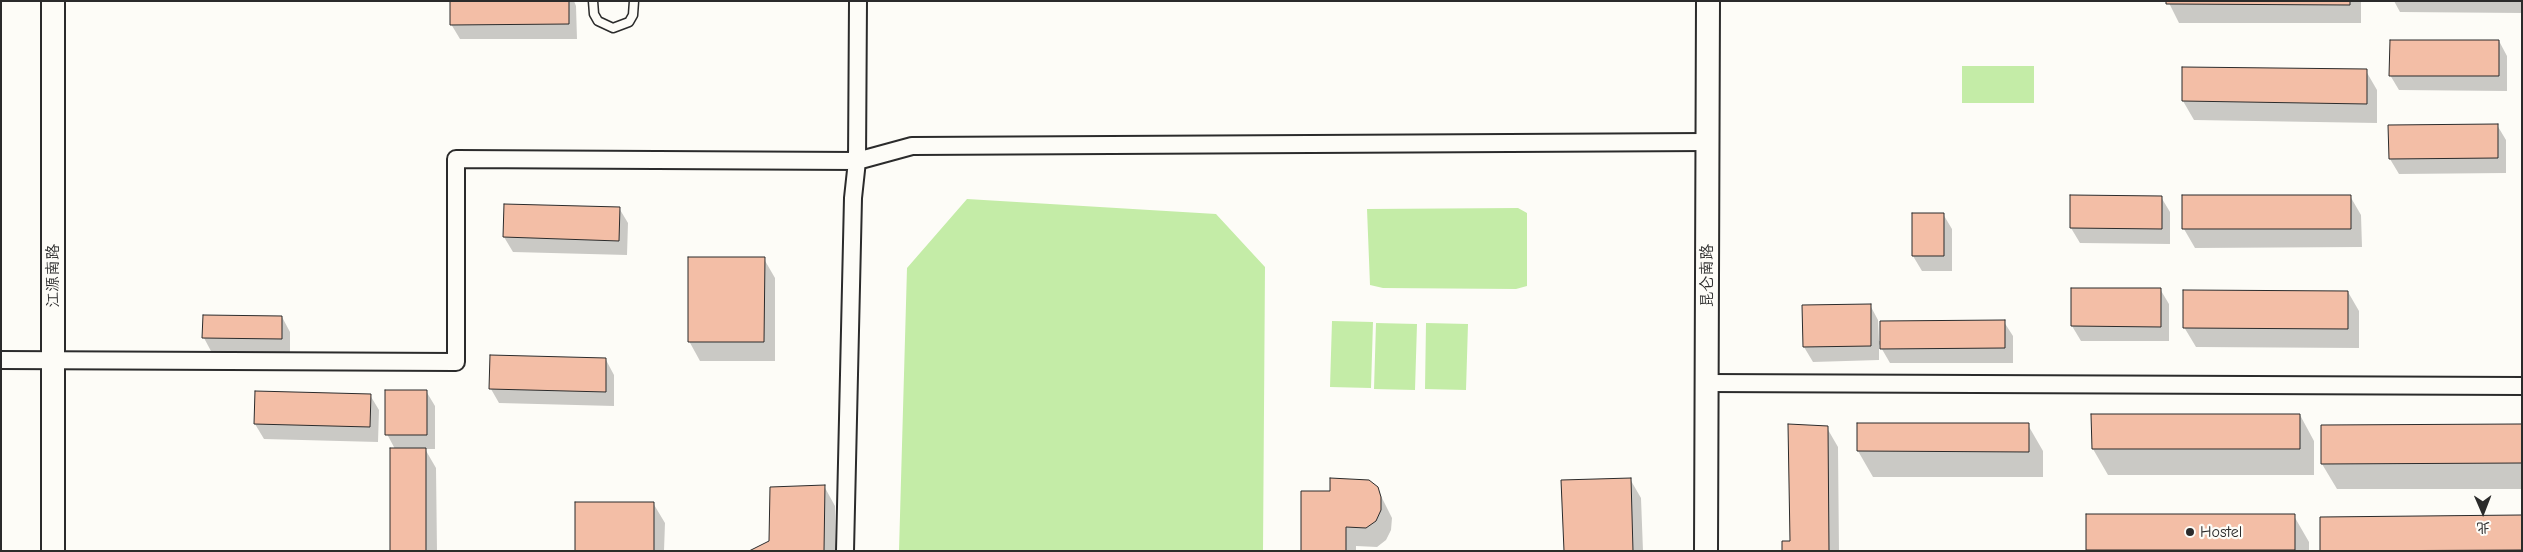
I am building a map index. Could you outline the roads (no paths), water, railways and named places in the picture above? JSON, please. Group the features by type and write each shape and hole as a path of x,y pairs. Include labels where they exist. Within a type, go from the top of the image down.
{"main road":[{"name":"江源南路","path":"53,1 53,551"},
{"name":"昆仑南路","path":"1706,551 1708,1"}],"street":[{"path":"845,551 853,198 857,161 858,1"},
{"path":"1,360 456,362 456,159 857,161 912,146 1708,142"},
{"path":"1706,383 2522,386"}],"lane":[{"path":"593,1 594,14 598,21 613,28 628,22 633,15 634,1"}],"place":[{"name":"Hostel","path":"2190,532"}]}
